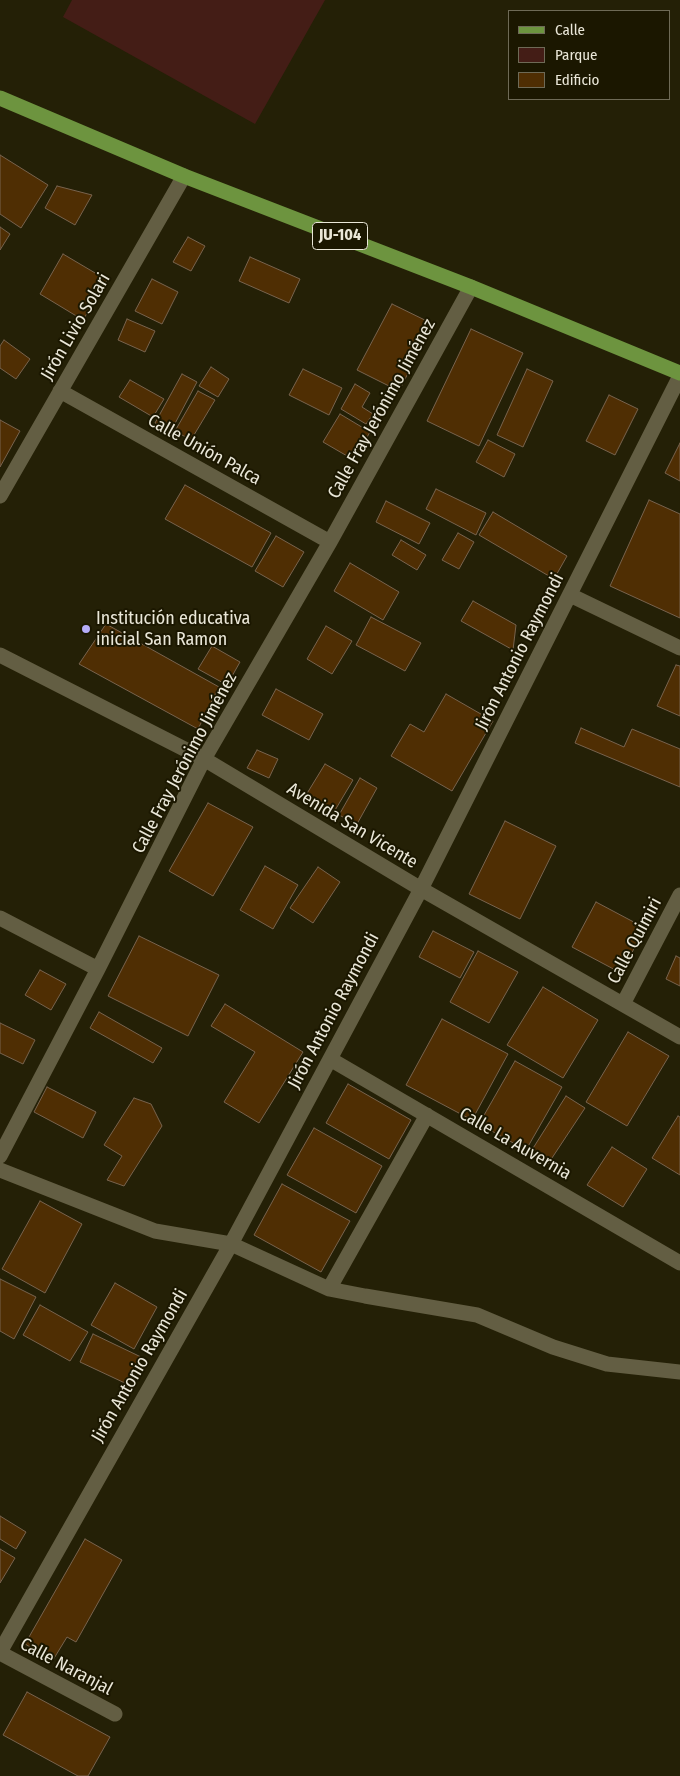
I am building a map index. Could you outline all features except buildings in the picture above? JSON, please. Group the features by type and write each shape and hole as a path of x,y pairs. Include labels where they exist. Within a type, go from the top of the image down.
{"main road":[{"name":"JU-104","path":"0,98 184,176 471,287 680,374"}],"street":[{"name":"Jirón Livio Solari","path":"0,496 184,176"},
{"name":"Calle Fray Jerónimo Jiménez","path":"0,1156 98,969 204,759 330,542 471,287"},
{"name":"Jirón Antonio Raymondi","path":"0,1653 231,1244 421,889 680,374"},
{"name":"Calle Unión Palca","path":"60,391 330,542"},
{"path":"570,595 680,648"},
{"name":"Avenida San Vicente","path":"0,655 204,759 421,889 680,1037"},
{"name":"Calle Quimiri","path":"623,1004 680,895"},
{"path":"0,918 98,969"},
{"name":"Calle La Auvernia","path":"330,1059 679,1261"},
{"path":"329,1288 427,1115"},
{"path":"0,1170 155,1231 231,1244 329,1288 364,1296 477,1315 553,1347 607,1364 680,1372"},
{"name":"Calle Naranjal","path":"0,1653 115,1714"}],"green space":[{"path":"72,0 325,0 255,124 63,17"}],"place":[{"name":"Institución educativa inicial San Ramon","path":"86,629"}]}
